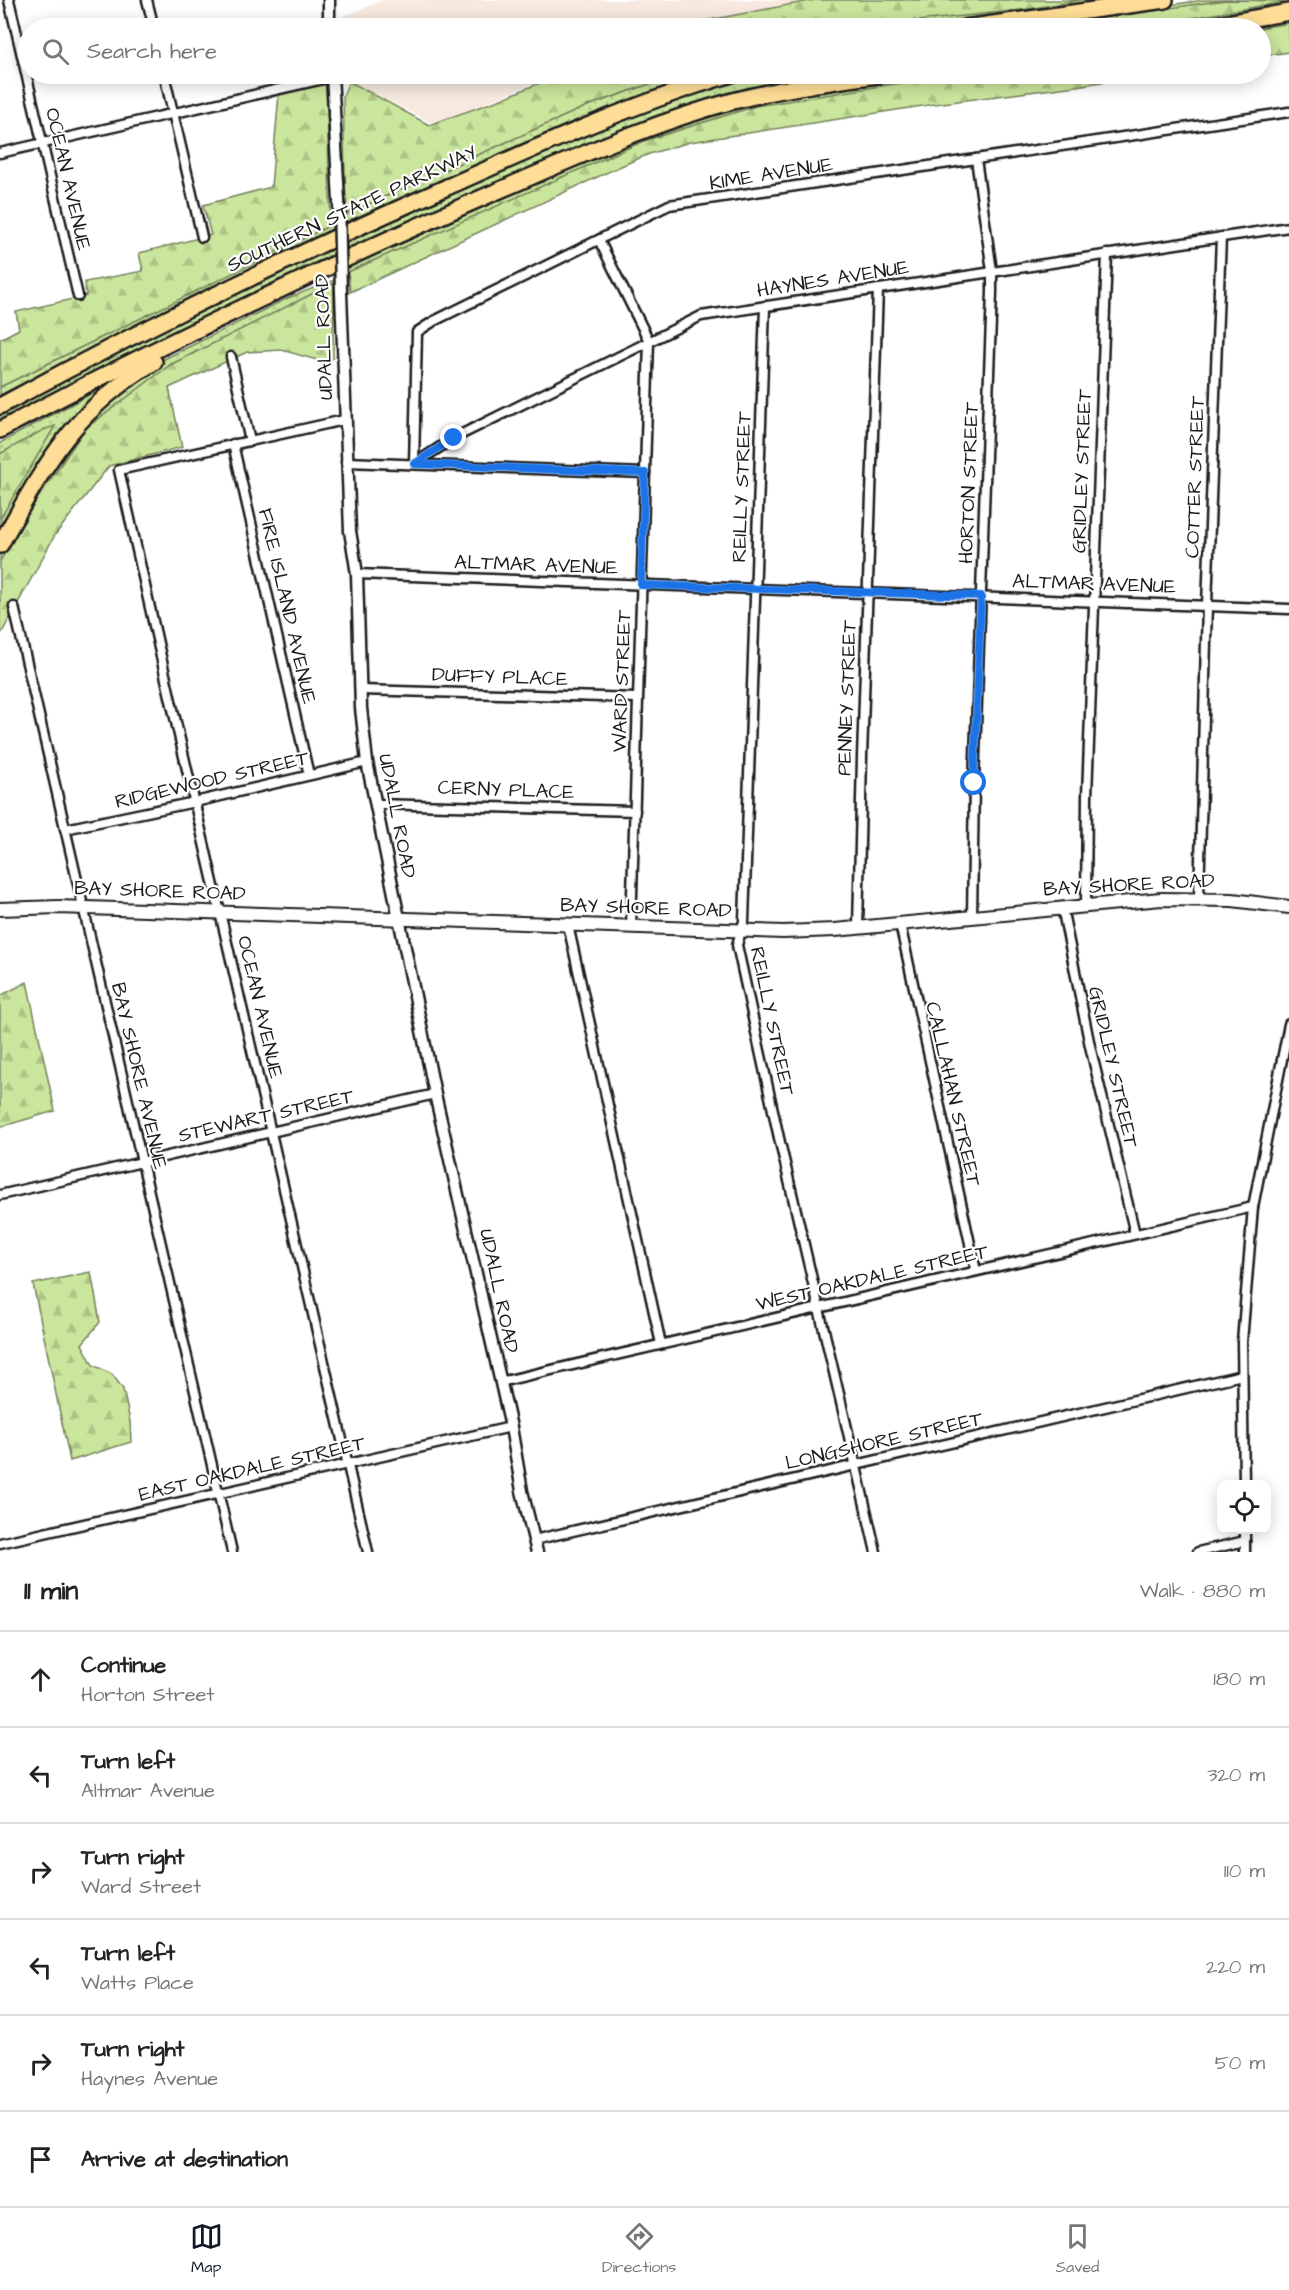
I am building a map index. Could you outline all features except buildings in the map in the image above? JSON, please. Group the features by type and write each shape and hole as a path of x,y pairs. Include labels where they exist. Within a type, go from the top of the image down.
{"highway":[{"path":"1036,18 1165,0"},
{"path":"1255,18 1289,12"},
{"name":"SOUTHERN STATE PARKWAY","path":"0,406 168,317 421,199 639,106 703,84"},
{"path":"0,430 94,380 209,324 400,234 552,167 651,127 715,106 771,92 822,84"},
{"path":"0,545 46,464 75,425 123,382 209,324"},
{"path":"0,439 97,386 140,359"}],"main road":[{"name":"BAY SHORE ROAD","path":"0,909 83,908 802,932 1148,899 1199,898 1289,907"}],"street":[{"name":"OCEAN AVENUE","path":"9,0 18,39"},
{"path":"147,0 152,18"},
{"path":"328,0 329,18"},
{"name":"OCEAN AVENUE","path":"28,84 78,296"},
{"path":"167,84 202,237"},
{"path":"0,153 295,84"},
{"name":"UDALL ROAD","path":"332,84 339,201 346,462 350,531 357,574 361,690 367,762 435,1094 464,1214 537,1552"},
{"name":"KIME AVENUE","path":"414,464 417,332 434,321 669,205 1289,112"},
{"name":"HORTON STREET","path":"972,917 974,783 992,271 976,159"},
{"name":"HAYNES AVENUE","path":"414,464 454,438 701,316 1289,227"},
{"name":"COTTER STREET","path":"1199,898 1221,237"},
{"name":"WARD STREET","path":"599,240 649,341 631,927"},
{"name":"GRIDLEY STREET","path":"1086,905 1087,796 1107,254"},
{"name":"PENNEY STREET","path":"858,928 878,289"},
{"name":"REILLY STREET","path":"765,306 744,915 738,947 876,1552"},
{"path":"231,357 250,441"},
{"path":"234,444 344,420"},
{"name":"OCEAN AVENUE","path":"234,444 120,470 368,1552"},
{"name":"FIRE ISLAND AVENUE","path":"234,444 309,775"},
{"path":"346,462 645,473"},
{"name":"ALTMAR AVENUE","path":"357,574 1289,609"},
{"name":"BAY SHORE AVENUE","path":"14,607 232,1552"},
{"name":"DUFFY PLACE","path":"361,690 637,698"},
{"name":"RIDGEWOOD STREET","path":"65,829 367,762"},
{"name":"CERNY PLACE","path":"376,804 635,811"},
{"name":"GRIDLEY STREET","path":"1062,908 1090,1046 1135,1234"},
{"name":"CALLAHAN STREET","path":"900,924 976,1271"},
{"path":"568,925 661,1344"},
{"path":"1244,1480 1242,1342 1253,1207 1289,1024"},
{"name":"STEWART STREET","path":"0,1195 435,1094"},
{"name":"WEST OAKDALE STREET","path":"500,1382 1253,1207"},
{"name":"LONGSHORE STREET","path":"534,1540 1242,1375"},
{"name":"EAST OAKDALE STREET","path":"0,1543 511,1427"},
{"path":"1245,1534 1245,1552"},
{"path":"1198,1552 1245,1541"}],"shaded area":[{"path":"384,0 819,0 721,18 341,17"},
{"path":"355,84 532,84 434,124"}],"green space":[{"path":"815,0 1080,0 1029,9 945,18 720,18"},
{"path":"1080,0 1106,0 977,18 937,18"},
{"path":"1204,0 1289,0 1289,5 1213,18 1077,18"},
{"path":"1226,0 1289,1 1191,18 1100,18"},
{"path":"1289,19 1289,23 1271,26 1271,22"},
{"path":"1289,23 1289,52 1271,55 1271,26"},
{"path":"326,84 331,225 0,387 0,339 19,329 16,312 86,296 85,282 143,271 139,253 211,235 203,205 271,187 279,93"},
{"path":"348,84 354,84 429,125 537,84 650,84 587,106 346,214 343,96"},
{"path":"650,84 673,84 610,107 346,222 346,214 587,106"},
{"path":"721,84 776,84 656,117 472,193 347,251 347,238 547,149"},
{"path":"851,84 920,84 756,106 644,141 348,272 347,268 650,133 702,115 812,89"},
{"path":"894,84 1089,84 935,104 690,142 649,154 621,166 350,292 348,272 644,141 756,106"},
{"path":"331,225 332,231 0,395 0,387"},
{"path":"332,244 333,255 297,270 296,274 0,424 0,412 67,376"},
{"path":"334,280 334,283 170,365 0,561 0,549 67,436 158,362 288,298"},
{"path":"334,283 333,358 327,363 282,350 247,352 169,388 182,447 109,466 55,535 0,636 0,561 38,498 85,429 170,365"},
{"path":"109,384 56,438 0,535 0,443"},
{"path":"55,426 0,519 0,454 43,430"},
{"path":"27,982 55,1111 0,1127 0,996"},
{"path":"91,1272 100,1322 82,1344 93,1365 112,1374 123,1389 130,1421 131,1442 70,1461 33,1284"}],"route":[{"path":"454,438 414,464 645,473 641,585 981,596 974,783"}]}
